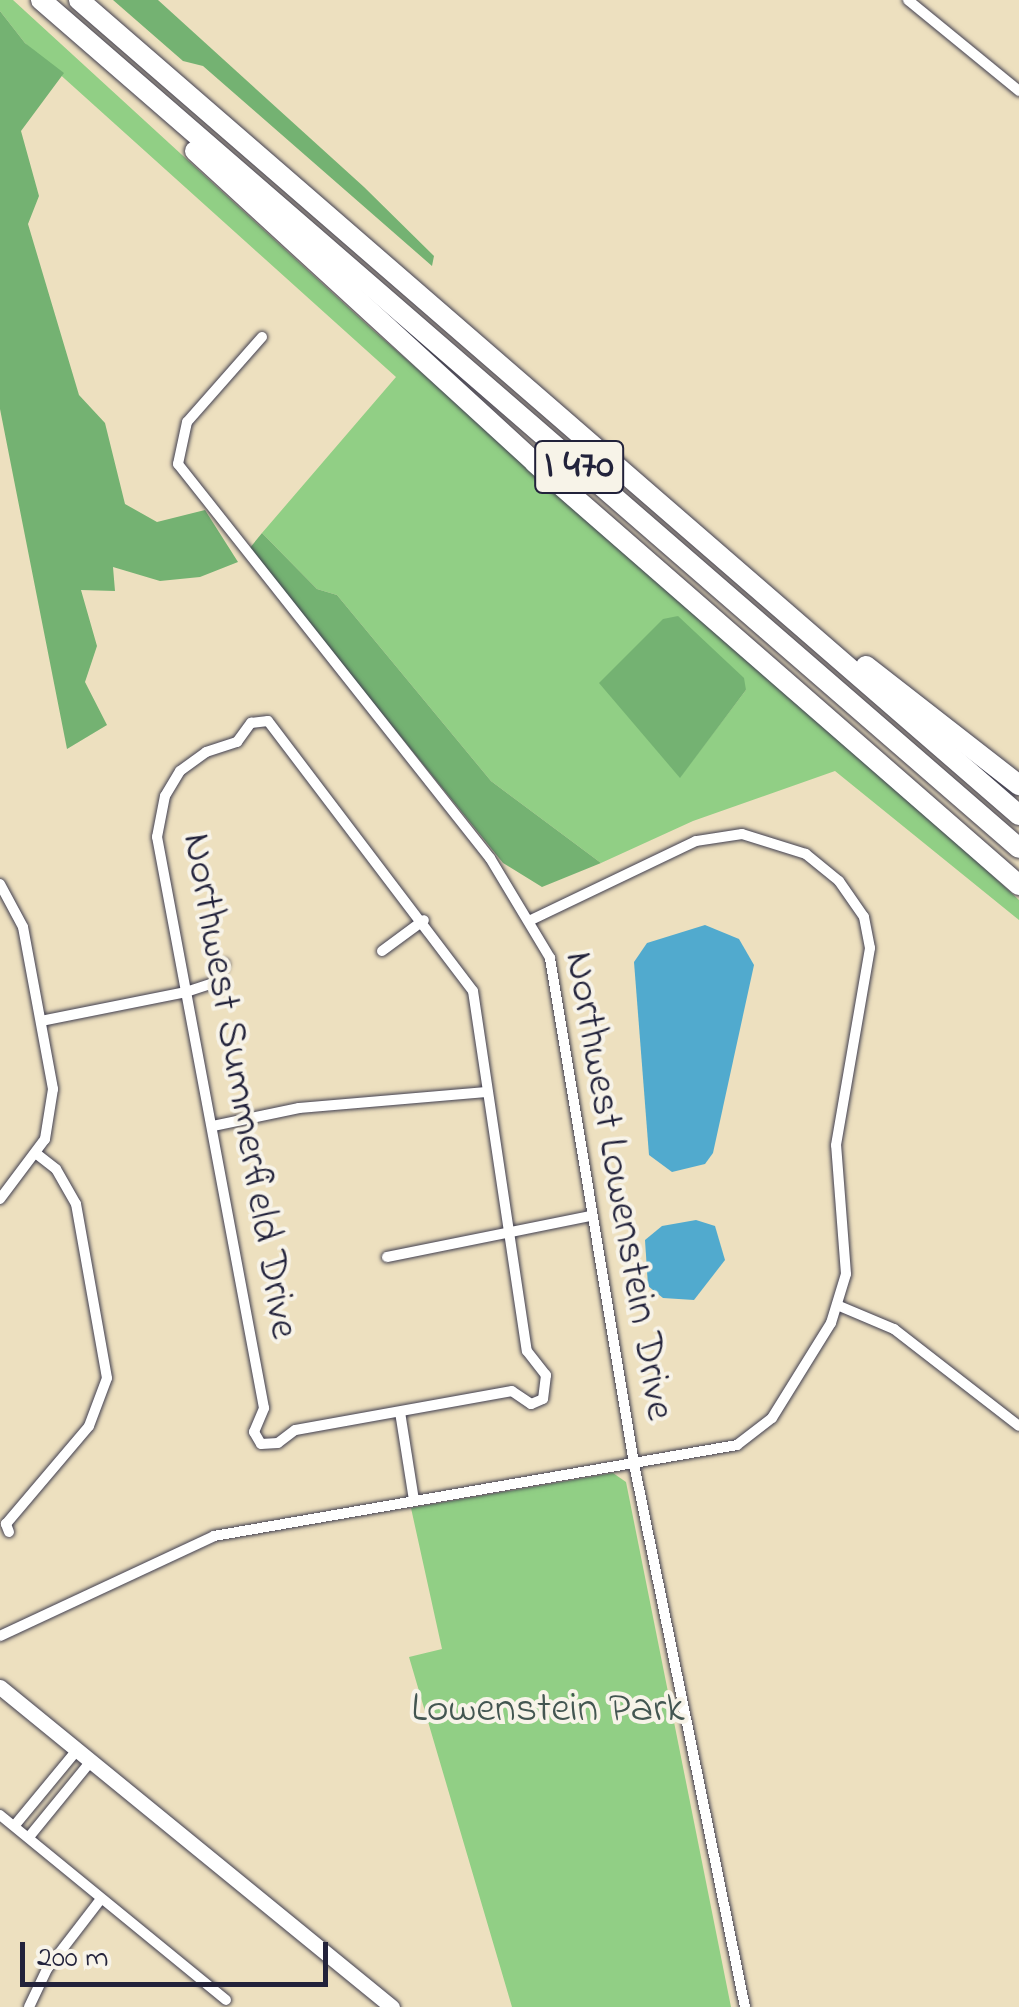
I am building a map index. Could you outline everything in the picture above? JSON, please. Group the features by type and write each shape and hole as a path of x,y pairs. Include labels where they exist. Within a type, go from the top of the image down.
{"highway":[{"name":"I 470","path":"41,0 1019,848"},
{"name":"I 470","path":"79,0 1019,815"},
{"path":"139,85 174,131 535,464 1019,884"},
{"path":"721,557 1019,784"}],"main road":[{"path":"0,1688 392,2007"}],"street":[{"path":"908,0 1019,91"},
{"name":"Northwest Lowenstein Drive","path":"262,338 188,422 178,464 490,858 531,920 557,981 591,1216 634,1464 744,2007"},
{"name":"Northwest Summerfield Drive","path":"268,722 277,731 280,745 424,920 473,991 527,1351 548,1387 543,1400 530,1404 512,1391 295,1430 278,1443 261,1444 254,1432 264,1408 157,837 159,817 180,771 206,752 237,742 251,723 268,722"},
{"path":"0,1636 214,1536 737,1445 772,1418 837,1305 846,1274 847,1222 836,1145 870,948 864,917 839,880 806,854 742,834 696,841 531,920"},
{"path":"0,884 18,912 41,1021 52,1109 37,1154 0,1199"},
{"path":"382,951 424,920"},
{"path":"41,1021 186,992 216,982 224,964"},
{"path":"212,1126 299,1108 486,1092"},
{"path":"5,1526 89,1426 106,1378 76,1204 56,1169 37,1154"},
{"path":"387,1257 591,1216"},
{"path":"837,1305 894,1329 1019,1426"},
{"path":"400,1412 414,1500"},
{"path":"15,1826 78,1750"},
{"path":"29,1838 91,1761"},
{"path":"0,1815 226,2000"},
{"path":"29,2007 47,1969 101,1899"}],"green space":[{"path":"0,0 13,0 374,331 910,800 1019,900 1019,920 835,771 693,821 601,863 491,781 337,595 317,589 262,533 396,377 25,43 0,11","holes":["677,616 746,690 680,777"]},
{"path":"113,0 158,0 364,187 434,256 432,266 203,66 183,61"},
{"path":"0,11 25,43 64,73 21,131 39,196 28,224 79,395 105,423 125,504 157,522 205,510 238,562 200,577 160,581 113,567 115,591 81,590 97,646 85,682 107,725 67,749 0,409"},
{"path":"262,533 317,589 337,595 491,781 601,863 542,887 503,863 249,549"},
{"path":"678,616 744,678 746,690 680,778 599,683 663,619"},
{"name":"Lowenstein Park","path":"613,1473 626,1482 731,2007 512,2007 409,1657 442,1649 411,1508"}],"water":[{"path":"705,925 739,939 754,965 713,1153 705,1164 672,1172 649,1155 634,962 647,943"},
{"path":"696,1220 715,1226 725,1260 694,1300 663,1298 648,1286 645,1240 662,1226"}]}
